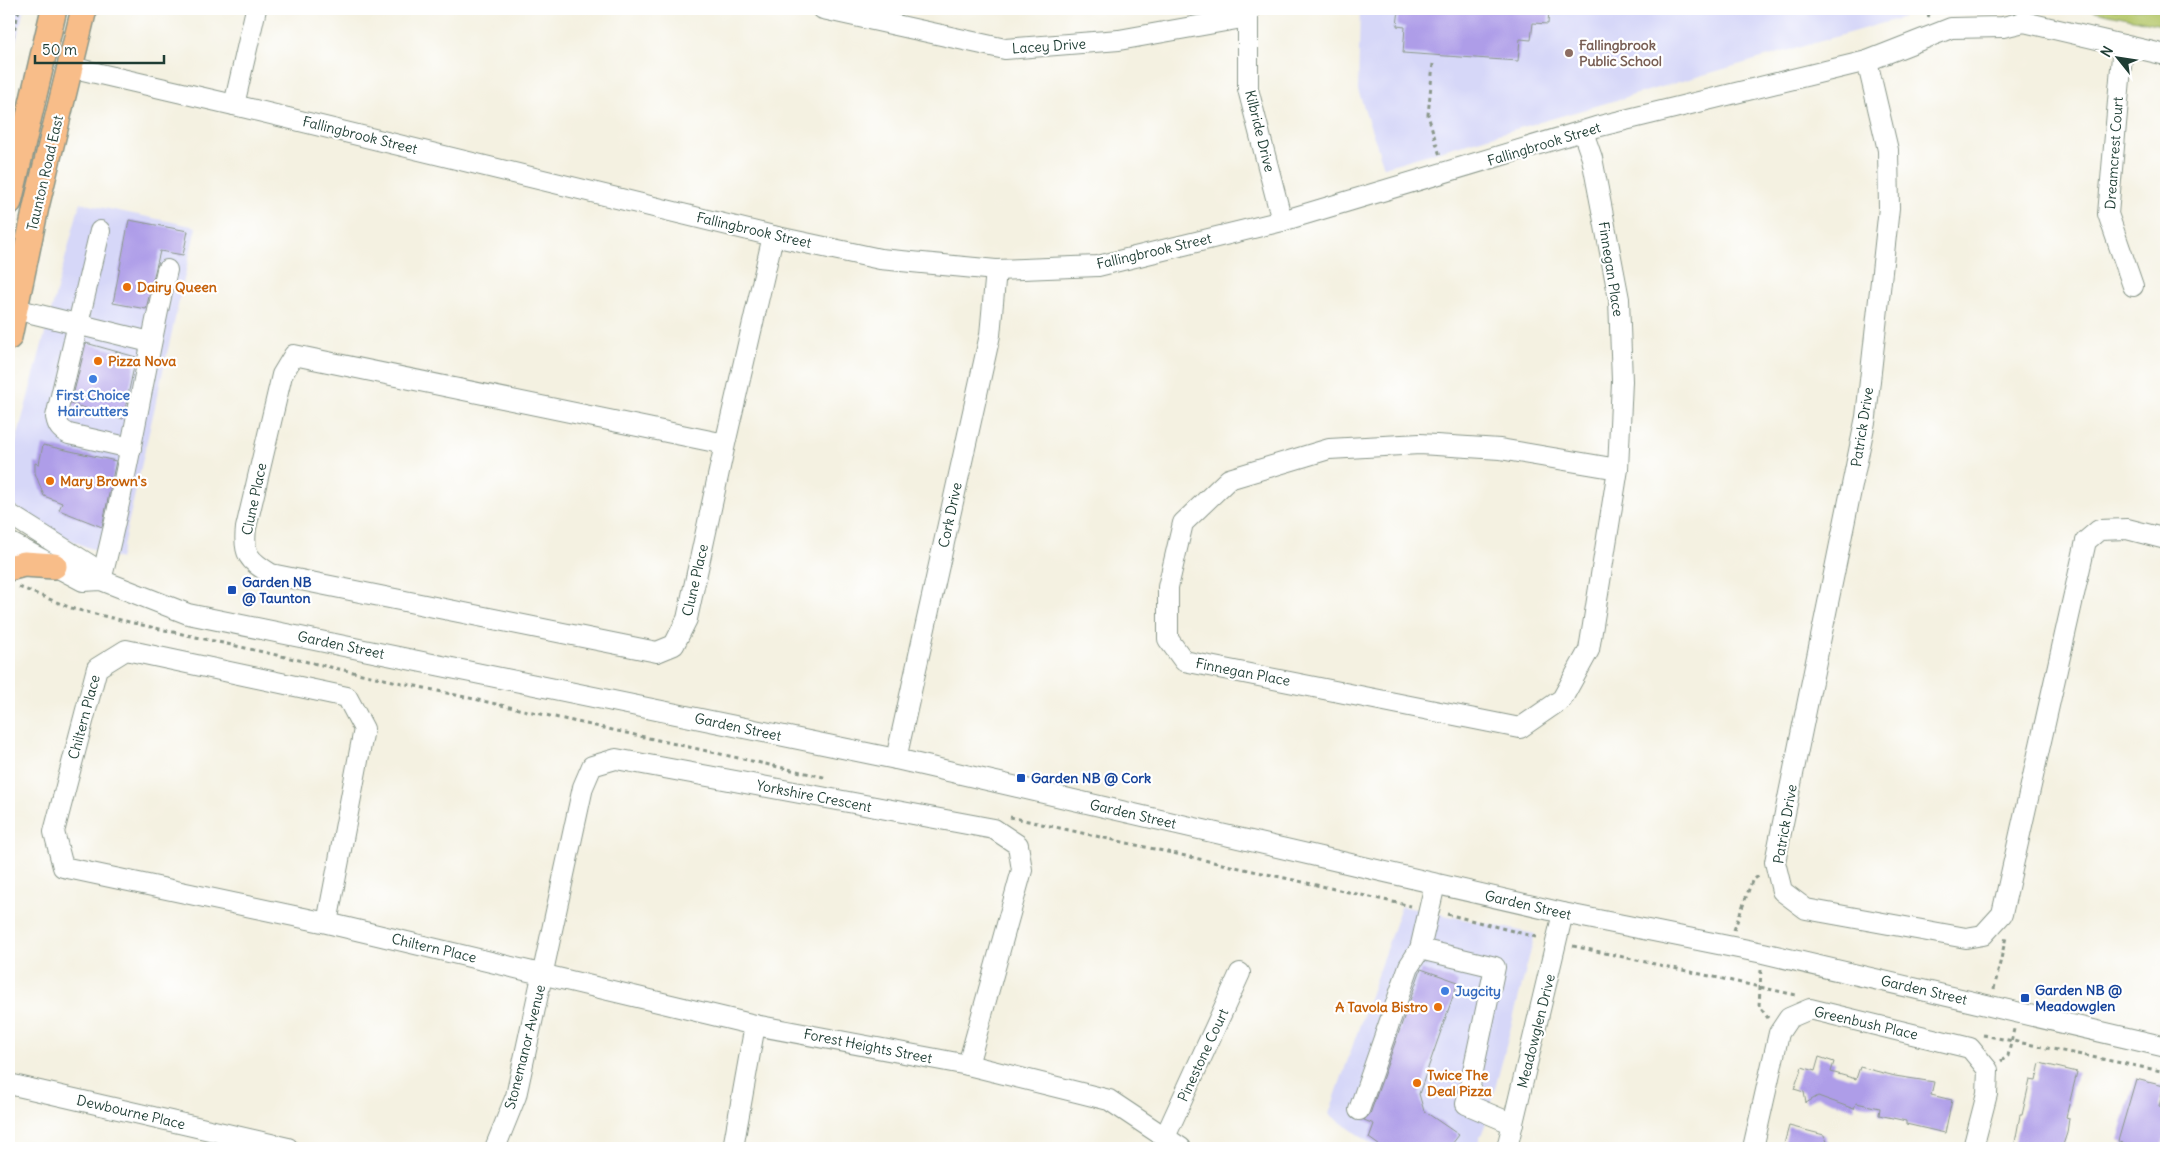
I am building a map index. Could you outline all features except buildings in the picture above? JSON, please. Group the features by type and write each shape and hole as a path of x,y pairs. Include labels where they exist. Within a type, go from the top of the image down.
{"main road":[{"name":"Taunton Road East","path":"9,202 54,9"},
{"name":"Taunton Road East","path":"9,337 84,9"},
{"path":"13,577 24,564 54,566"}],"street":[{"path":"234,104 256,9"},
{"name":"Lacey Drive","path":"823,9 1005,49 1119,40 1248,13"},
{"name":"Kilbride Drive","path":"1248,13 1248,89 1282,221"},
{"name":"Fallingbrook Street","path":"70,68 234,104 773,236 880,259 996,270 1098,266 1282,221 1583,132 1867,61 1951,28 2003,27 2024,22 2166,55"},
{"name":"Dreamcrest Court","path":"2123,45 2108,214 2133,286"},
{"name":"Patrick Drive","path":"1867,61 1888,150 1889,208 1866,416 1775,862 1782,891 1806,909 1966,938 1982,935 2002,914"},
{"name":"Finnegan Place","path":"1583,132 1592,158 1619,299 1622,381 1618,469 1589,650 1562,699 1520,728 1184,661 1168,639 1168,587 1183,523 1229,479 1329,449 1420,444 1500,449 1618,469"},
{"path":"100,231 56,417 57,424 61,430 69,434 130,448"},
{"name":"Clune Place","path":"725,444 294,355 282,375 246,528 244,544 251,560 271,574 658,652 674,645 686,619 773,236"},
{"path":"101,580 119,512 150,342 167,270"},
{"name":"Cork Drive","path":"896,759 990,335 996,270"},
{"path":"15,308 150,342"},
{"name":"Garden Street","path":"9,514 90,565 101,580"},
{"path":"2002,914 2086,540 2099,530 2127,529 2166,539"},
{"name":"Garden Street","path":"9,542 84,581 101,580 188,614 896,759 1435,884 1563,913 1728,945 2166,1047"},
{"name":"Chiltern Place","path":"327,923 364,729 347,697 126,650 97,668 54,832 63,867 327,923 542,974"},
{"name":"Yorkshire Crescent","path":"542,974 583,787 592,766 616,759 994,829 1018,845 1022,870 968,1065"},
{"path":"1359,1110 1409,966 1420,948 1435,884"},
{"name":"Meadowglen Drive","path":"1507,1148 1563,913"},
{"path":"1420,948 1495,967 1466,1104 1513,1124"},
{"name":"Pinestone Court","path":"1173,1143 1240,973"},
{"name":"Forest Heights Street","path":"542,974 755,1025 968,1065 1109,1100 1173,1143"},
{"name":"Stonemanor Avenue","path":"495,1148 516,1096 542,974"},
{"name":"Greenbush Place","path":"1778,1033 1789,1018 1810,1009 1970,1048 1988,1070"},
{"path":"733,1148 755,1025"},
{"path":"1753,1148 1778,1033"},
{"path":"1973,1148 1987,1094 1988,1070"},
{"name":"Dewbourne Place","path":"9,1084 252,1144 288,1148"}],"path":[{"path":"9,52 19,9"},
{"path":"1433,64 1428,115 1445,173"},
{"path":"13,577 74,608 142,625 829,778"},
{"path":"1003,816 1428,910 1557,942 1799,996"},
{"path":"1728,945 1752,881 1775,862"},
{"path":"1989,1006 2007,940 2002,914"},
{"path":"1762,953 1759,1006 1778,1033"},
{"path":"1988,1070 2008,1056 2017,1011"},
{"path":"1973,1033 2166,1072"}],"shaded area":[{"path":"9,9 24,9 9,70"},
{"name":"Fallingbrook Public School","path":"1360,9 1902,9 1904,17 1384,167 1358,90"},
{"path":"80,203 196,227 120,559 84,546 54,532 14,506 9,494 9,468"},
{"path":"1401,906 1535,934 1487,1120 1476,1148 1377,1148 1329,1114"}],"green space":[{"path":"2085,9 2166,9 2166,26"}],"place":[{"name":"Fallingbrook Public School","path":"1569,53"},
{"name":"Dairy Queen","path":"127,287"},
{"name":"Pizza Nova","path":"98,361"},
{"name":"First Choice Haircutters","path":"93,379"},
{"name":"Mary Brown's","path":"50,481"},
{"name":"Garden NB @ Taunton","path":"232,590"},
{"name":"Garden NB @ Cork","path":"1021,778"},
{"name":"Jugcity","path":"1445,991"},
{"name":"Garden NB @ Meadowglen","path":"2025,998"},
{"name":"A Tavola Bistro","path":"1438,1007"},
{"name":"Twice The Deal Pizza","path":"1417,1083"}]}
